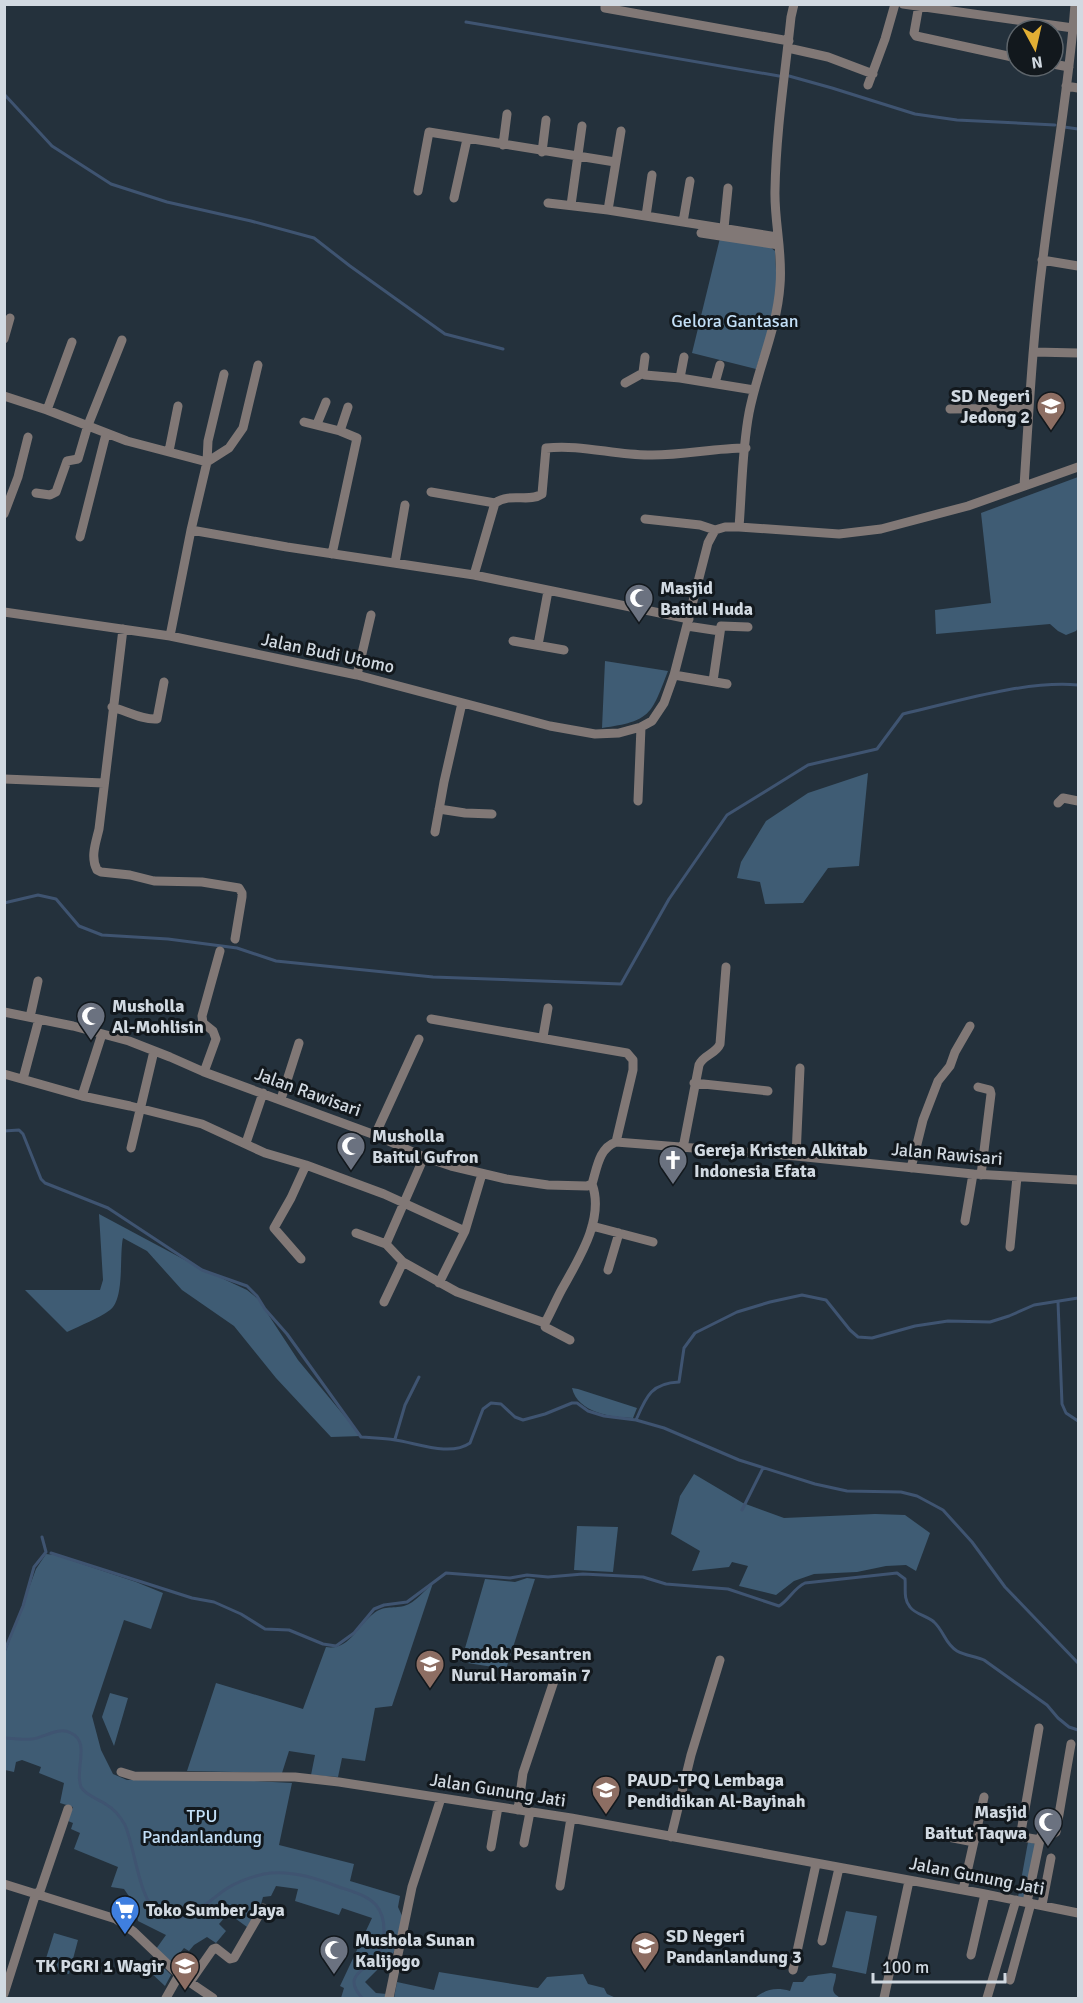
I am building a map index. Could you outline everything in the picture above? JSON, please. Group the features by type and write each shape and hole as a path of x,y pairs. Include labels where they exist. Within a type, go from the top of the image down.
{"street":[{"path":"605,4 605,8 788,44 873,74"},
{"path":"739,527 749,414 777,310 781,267 774,191 794,4"},
{"path":"868,85 895,4"},
{"path":"903,4 1073,28"},
{"path":"1024,486 1035,321 1070,67 1074,4"},
{"path":"919,6 916,36 1005,55"},
{"path":"1065,66 1070,67"},
{"path":"1066,86 1078,88"},
{"path":"503,145 507,114"},
{"path":"542,152 546,120"},
{"path":"571,205 582,126"},
{"path":"608,210 621,131"},
{"path":"418,191 429,132 466,140 615,162"},
{"path":"454,198 466,140"},
{"path":"646,216 652,175"},
{"path":"683,222 690,181"},
{"path":"724,228 728,188"},
{"path":"548,203 724,228 778,241"},
{"path":"701,233 778,241"},
{"path":"1042,260 1078,266"},
{"path":"4,339 10,318"},
{"path":"36,493 50,495 56,492 67,461 78,459 88,425 122,340"},
{"path":"47,410 72,342"},
{"path":"1034,352 1078,353"},
{"path":"643,373 645,357"},
{"path":"680,378 684,357"},
{"path":"6,400 47,410 127,441 207,462 229,448 243,428 258,365"},
{"path":"715,383 720,365"},
{"path":"643,373 648,376 680,378 754,390"},
{"path":"625,383 643,373"},
{"path":"170,636 207,462 208,441 224,374"},
{"path":"317,424 326,402"},
{"path":"169,451 178,406"},
{"path":"340,430 348,407"},
{"path":"950,409 1029,408"},
{"path":"304,422 340,430 351,434 358,440 332,554"},
{"path":"80,537 106,434"},
{"path":"4,514 18,477 28,437"},
{"path":"431,492 495,503 509,497 541,496 546,448 568,447 621,454 651,455 746,448"},
{"path":"645,519 700,525 715,530 724,527 739,527 820,534 856,533 908,523 968,506 1078,467"},
{"path":"474,575 495,503"},
{"path":"395,563 405,505"},
{"path":"191,530 474,575 720,631"},
{"path":"638,801 641,727 652,721 658,714 669,692 708,543 715,530"},
{"path":"538,645 548,591"},
{"name":"Jalan Budi Utomo","path":"5,613 170,636 357,675 582,733 607,734 641,727"},
{"path":"357,675 371,615"},
{"path":"713,681 721,626 748,627"},
{"path":"123,629 99,829 93,856 97,870 154,881 202,882 238,888 242,892 242,897 235,939"},
{"path":"513,641 564,650"},
{"path":"674,675 727,684"},
{"path":"112,707 130,711 145,718 157,719 164,682"},
{"path":"435,832 462,703"},
{"path":"4,779 104,783"},
{"path":"1058,803 1063,798 1078,801"},
{"path":"439,809 492,814"},
{"path":"204,1072 216,1039 213,1031 203,1023 202,1016 220,951"},
{"path":"683,1148 694,1083 701,1060 718,1049 720,1044 726,967"},
{"path":"23,1079 35,1018 38,981"},
{"path":"543,1037 548,1008"},
{"name":"Jalan Rawisari","path":"4,1012 102,1034 154,1051 204,1072 375,1135 424,1157 482,1174 548,1185 592,1184"},
{"path":"431,1020 543,1037 627,1053 633,1060 633,1070 616,1142 603,1152 592,1184 594,1193 592,1226 577,1265 545,1323 545,1327 570,1340"},
{"path":"911,1168 923,1120 938,1081 950,1066 970,1026"},
{"path":"82,1096 102,1034"},
{"path":"375,1135 419,1039"},
{"path":"281,1100 299,1043"},
{"path":"131,1148 154,1051"},
{"path":"796,1156 800,1068"},
{"path":"4,1074 82,1096 202,1124 265,1153 306,1165 405,1203 465,1231"},
{"path":"694,1083 768,1091"},
{"path":"965,1221 977,1175 991,1094 990,1090 978,1087"},
{"path":"246,1143 262,1093"},
{"name":"Jalan Rawisari","path":"616,1142 796,1156 977,1175 1078,1180"},
{"path":"386,1245 424,1157"},
{"path":"301,1259 274,1228 306,1165"},
{"path":"439,1283 465,1231 482,1174"},
{"path":"1010,1247 1017,1177"},
{"path":"592,1226 653,1242"},
{"path":"356,1233 386,1245 403,1262 457,1292 545,1323"},
{"path":"608,1269 619,1233"},
{"path":"384,1302 403,1262"},
{"path":"671,1837 691,1755 720,1660"},
{"path":"518,1810 523,1773 554,1681"},
{"path":"1039,1728 1021,1835 1040,1840"},
{"path":"1010,1980 1029,1903 1042,1832 1053,1834 1056,1832 1071,1744"},
{"name":"Jalan Gunung Jati","path":"122,1772 134,1776 295,1777 339,1782 571,1818 1078,1913"},
{"path":"963,1890 984,1797"},
{"path":"389,1998 412,1887 441,1798"},
{"path":"491,1847 498,1807"},
{"path":"4,1994 68,1809"},
{"path":"524,1843 530,1812"},
{"path":"560,1886 571,1818"},
{"path":"938,1835 974,1842"},
{"path":"1042,1905 1052,1858"},
{"path":"793,1970 816,1864"},
{"path":"822,1941 839,1868"},
{"path":"884,1998 909,1881"},
{"path":"4,1884 116,1919 179,1974 213,1998"},
{"path":"971,1955 985,1894"},
{"path":"987,1998 1016,1900"},
{"path":"190,1982 213,1949 216,1948 230,1959 234,1958 263,1908"},
{"path":"166,1998 179,1974"}],"green space":[{"name":"Gelora Gantasan","path":"720,238 770,247 775,251 777,290 770,326 756,369 692,353"},
{"path":"1078,477 1078,628 1076,631 1066,635 1050,624 936,634 935,610 991,603 981,513"},
{"path":"605,661 668,671 653,707 647,713 631,722 602,728"},
{"path":"868,773 859,866 828,868 803,903 765,904 760,882 737,878 741,862 766,821 808,793"},
{"path":"99,1214 198,1267 247,1290 258,1299 298,1360 361,1436 331,1437 276,1378 234,1326 182,1290 147,1251 123,1238 120,1287 115,1304 100,1316 67,1332 25,1290 100,1290 103,1280"},
{"path":"572,1388 637,1408 633,1418 596,1412 581,1403"},
{"path":"694,1474 743,1503 784,1518 905,1515 930,1533 916,1571 906,1565 886,1566 857,1572 814,1574 794,1581 776,1595 739,1586 748,1566 732,1562 729,1567 692,1571 700,1551 671,1534 680,1496"},
{"path":"577,1526 618,1527 613,1572 574,1570"},
{"name":"TPU Pandanlandung","path":"46,1554 136,1582 163,1593 151,1629 124,1620 92,1716 101,1750 113,1774 127,1780 238,1780 292,1783 279,1845 354,1864 350,1881 400,1896 398,1907 403,1918 392,1956 395,1958 392,1965 378,1969 365,1982 376,1993 387,1994 386,1998 341,1998 344,1988 340,1986 372,1918 342,1908 339,1915 295,1901 298,1889 276,1886 271,1896 263,1897 260,1908 247,1927 232,1916 226,1916 219,1924 226,1931 216,1943 207,1937 189,1951 184,1948 172,1963 156,1949 166,1935 138,1921 135,1905 124,1889 111,1887 118,1867 74,1849 80,1833 71,1829 73,1823 68,1821 73,1807 60,1803 64,1783 39,1773 41,1767 22,1760 16,1762 14,1772 5,1770 4,1656 36,1569"},
{"path":"527,1578 535,1579 506,1669 461,1662 485,1579 515,1582"},
{"path":"433,1583 392,1706 375,1708 365,1761 342,1758 338,1777 311,1775 315,1755 289,1751 282,1773 187,1771 216,1683 303,1709 326,1647 341,1645 377,1611 408,1604"},
{"path":"110,1693 128,1698 114,1746 102,1717"},
{"path":"1028,1842 1036,1844 1025,1898 1018,1897"},
{"path":"846,1911 877,1916 866,1974 832,1967"},
{"path":"54,1933 78,1940 69,1974 43,1968"},
{"path":"155,1959 171,1975 165,1986 150,1972"},
{"path":"439,1972 538,1988 547,1977 583,1974 588,1984 604,1988 607,1994 616,1998 394,1998 397,1982 434,1990"},
{"path":"836,1974 834,1993 841,1998 755,1998 771,1990 790,1991 793,1982 803,1982 808,1976"}],"waterway":[{"path":"466,22 779,76"},
{"path":"789,76 915,114 957,120 1055,125"},
{"path":"4,94 52,146 111,184 167,202 314,238 445,334 503,349"},
{"path":"1064,127 1078,129"},
{"path":"4,903 38,895 56,899 79,926 102,935 168,939 237,948 276,961 433,977 621,984 669,899 727,815 808,765 877,749 903,714 1013,689 1058,684 1078,685"},
{"path":"4,1131 19,1130 23,1134 41,1179 45,1183 108,1208 202,1270 247,1286 287,1334 361,1437 391,1439 433,1448 453,1449 470,1443 483,1409 491,1403 501,1404 515,1417 523,1420 577,1403 588,1411 604,1416 636,1420 664,1428 739,1460 815,1484 847,1491 901,1492 917,1496 943,1510 972,1542 1005,1587 1078,1663"},
{"path":"636,1420 643,1404 656,1388 679,1382 684,1348 695,1333 737,1312 770,1302 802,1295 826,1300 858,1337 872,1338 915,1326 948,1321 990,1322 1034,1305 1078,1298"},
{"path":"1058,1302 1062,1404 1066,1413 1078,1421"},
{"path":"395,1439 405,1405 419,1377"},
{"path":"742,1510 763,1468"},
{"path":"4,1652 23,1606 34,1567 46,1552 42,1537"},
{"path":"51,1553 192,1598 214,1602 241,1614 265,1629 289,1630 323,1644 336,1646 354,1633 374,1609 384,1605 407,1602 446,1573 510,1578 527,1575 548,1577 583,1574 643,1577 666,1584 728,1589 779,1606 805,1583 897,1573 905,1579 906,1597 910,1607 934,1622 953,1648 984,1660 1047,1705 1069,1727 1078,1730"},
{"path":"4,1738 32,1739 61,1731 77,1737 81,1750 79,1773 81,1787 89,1795 112,1809 125,1825 146,1897 158,1913 167,1917 186,1916 235,1884 273,1873 312,1878 368,1899 380,1911 384,1932 378,1954 354,1980 354,1985 362,1998"}],"place":[{"name":"SD Negeri Jedong 2","path":"1051,432"},
{"name":"Masjid Baitul Huda","path":"639,624"},
{"name":"Musholla Al-Mohlisin","path":"91,1042"},
{"name":"Musholla Baitul Gufron","path":"351,1172"},
{"name":"Gereja Kristen Alkitab Indonesia Efata","path":"673,1186"},
{"name":"Pondok Pesantren Nurul Haromain 7","path":"430,1690"},
{"name":"PAUD-TPQ Lembaga Pendidikan Al-Bayinah","path":"606,1816"},
{"name":"Masjid Baitut Taqwa","path":"1048,1848"},
{"name":"Toko Sumber Jaya","path":"125,1936"},
{"name":"SD Negeri Pandanlandung 3","path":"645,1972"},
{"name":"Mushola Sunan Kalijogo","path":"334,1976"},
{"name":"TK PGRI 1 Wagir","path":"185,1992"}]}
